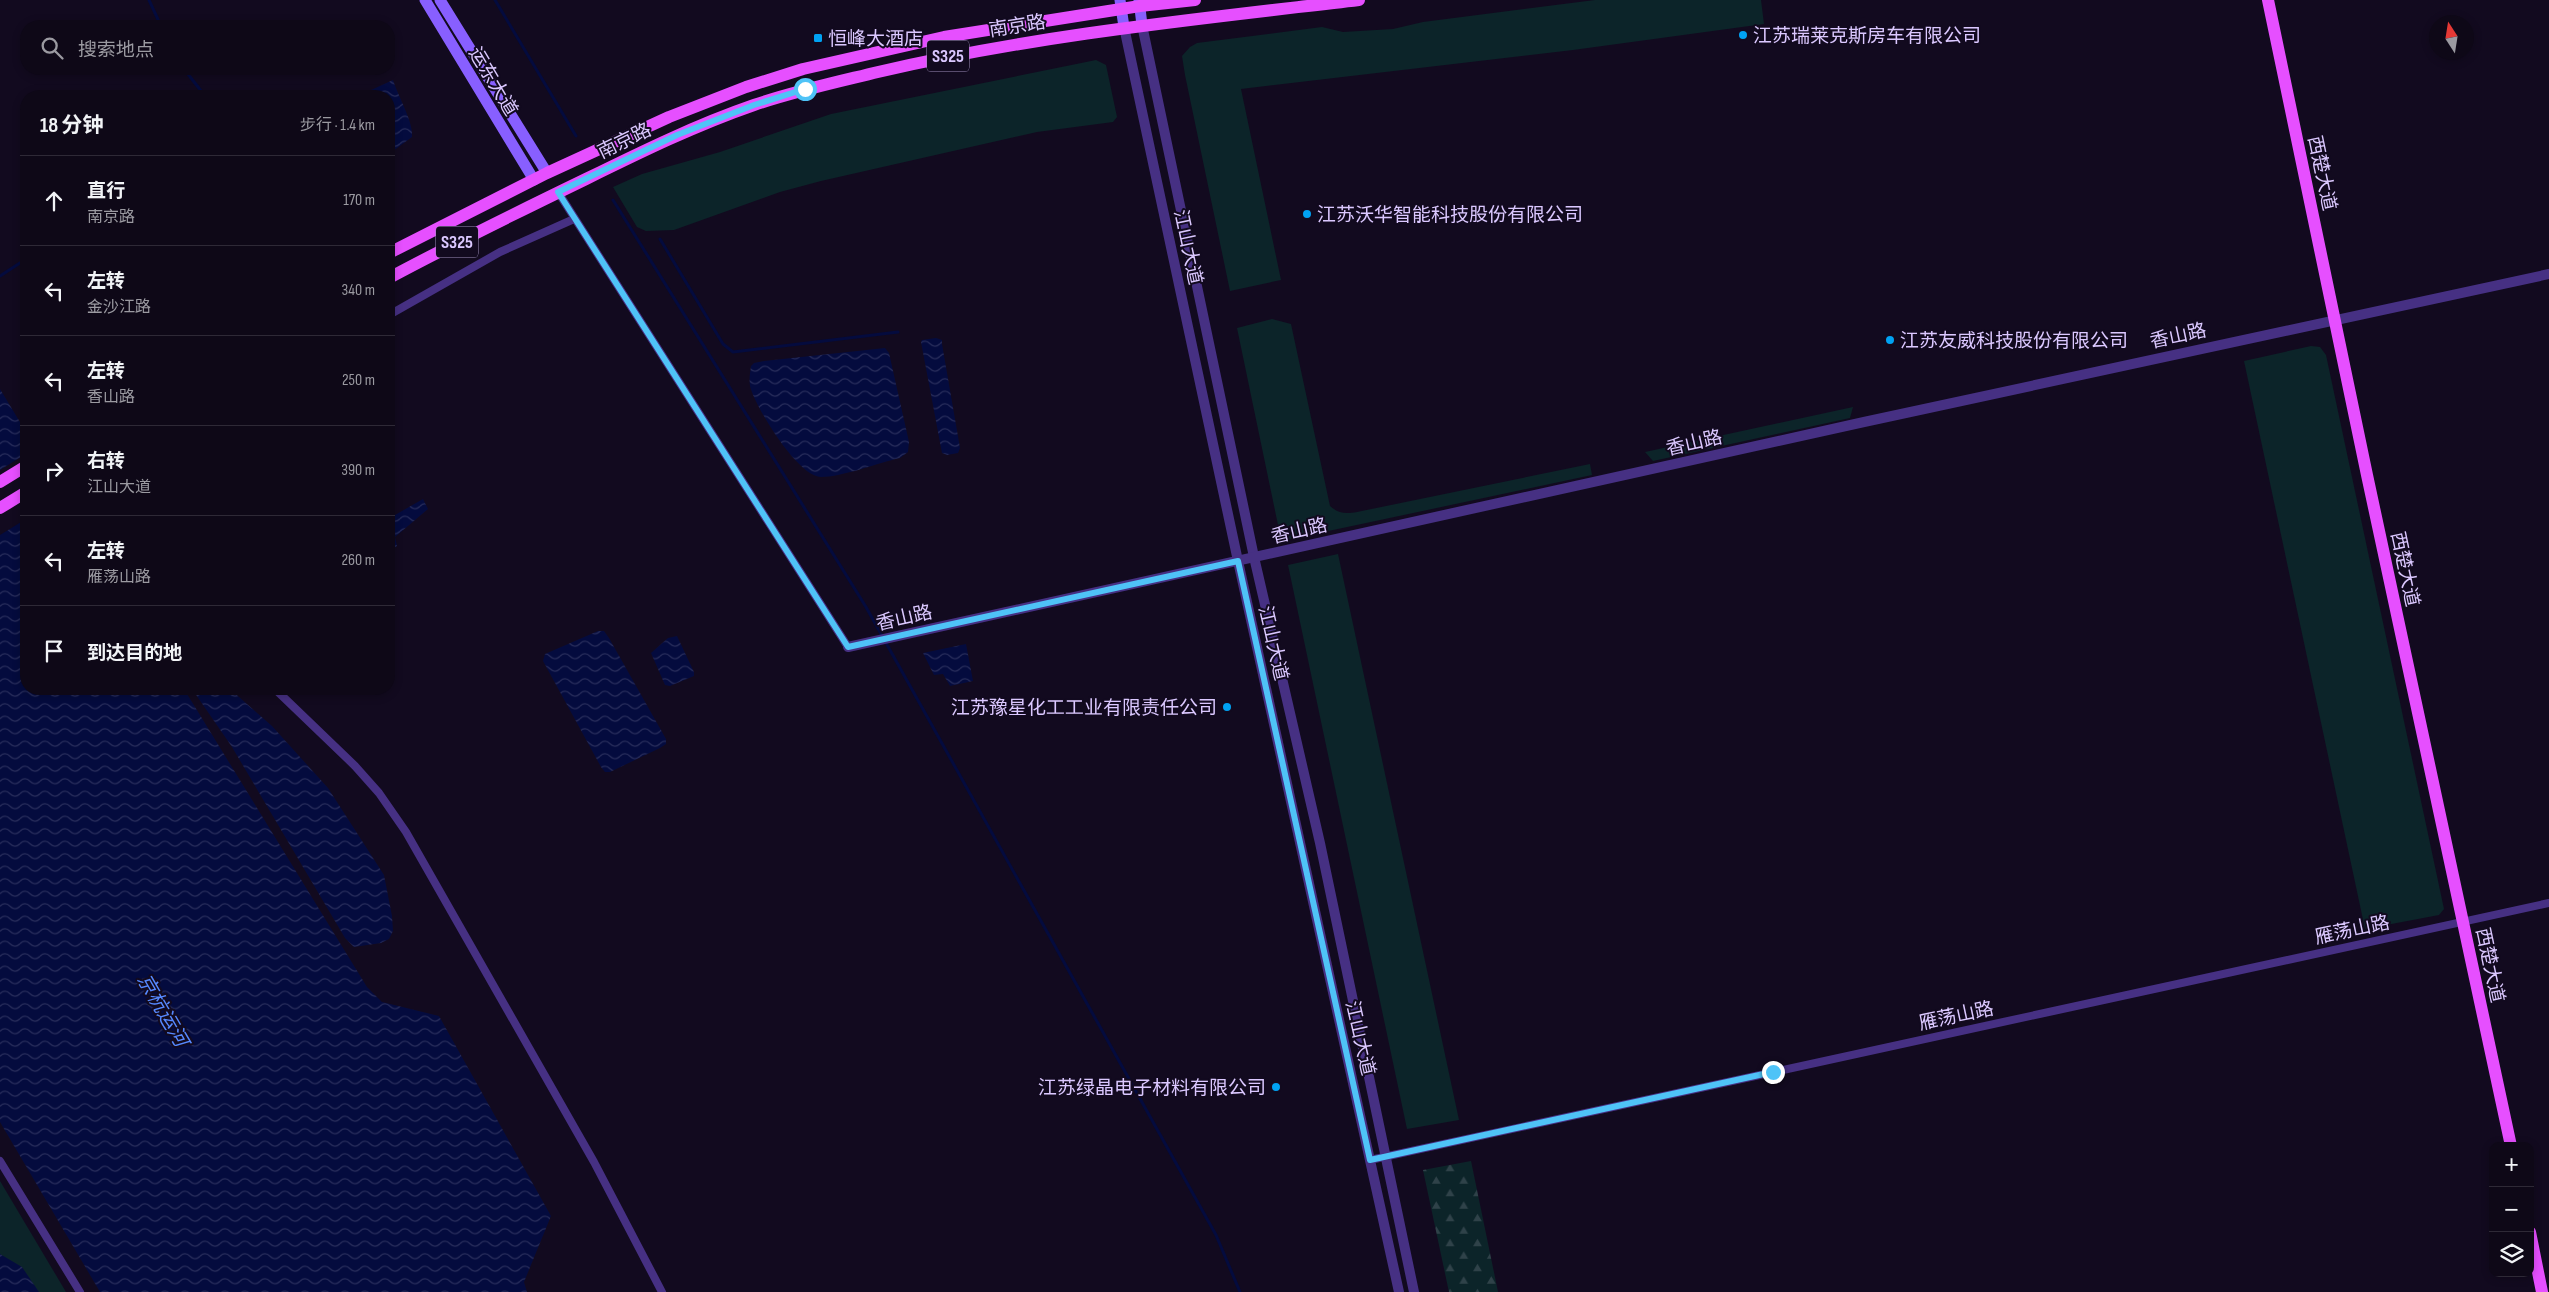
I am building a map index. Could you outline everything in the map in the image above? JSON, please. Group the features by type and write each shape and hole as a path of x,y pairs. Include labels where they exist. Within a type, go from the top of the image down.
{"main road":[{"name":"运东大道","path":"425,0 534,180"},
{"name":"运东大道","path":"440,0 547,173"},
{"name":"南京路","path":"395,250 547,173 669,117 746,87 803,69 944,37 1121,4 1195,0"},
{"name":"南京路","path":"395,275 526,207 677,135 754,105 805,89 948,56 1124,27 1359,0"},
{"name":"西楚大道","path":"2268,0 2510,1142"},
{"name":"江山大道","path":"1139,3 1142,25"},
{"name":"江山大道","path":"1121,4 1124,27"},
{"path":"0,482 20,470"},
{"path":"0,508 20,496"},
{"path":"2534,1252 2542,1292"}],"street":[{"name":"江山大道","path":"1142,25 1254,557 1320,843 1384,1157 1414,1292"},
{"name":"江山大道","path":"1124,27 1238,561 1398,1292"},
{"path":"558,192 848,647"},
{"path":"395,312 500,252 574,219"},
{"name":"香山路","path":"848,647 2335,319 2549,274"},
{"path":"281,695 355,766 379,793 406,832 594,1162 662,1292"},
{"name":"雁荡山路","path":"1370,1160 2549,903"},
{"path":"0,1161 80,1292"}],"green space":[{"path":"1595,0 1761,0 1764,24 1573,50 1241,89 1281,280 1230,291 1185,75 1182,56 1190,47 1197,43 1322,27 1343,32 1393,29 1423,22"},
{"path":"1096,60 1106,65 1117,117 1113,122 1037,132 821,181 780,192 674,230 646,231 637,227 613,187 642,174 720,152 831,114"},
{"path":"1272,319 1291,324 1330,506 1336,511 1346,513 1357,512 1590,464 1592,475 1286,540 1278,525 1237,328"},
{"path":"2311,346 2320,347 2326,355 2444,909 2439,915 2365,929 2244,361"},
{"path":"1853,407 1850,418 1653,461 1645,452"},
{"path":"1338,554 1459,1120 1407,1129 1288,565"},
{"path":"1471,1161 1498,1292 1449,1292 1423,1170"},
{"path":"0,1181 66,1292 0,1292"}],"water":[{"path":"393,80 411,124 412,137 395,150 395,90 371,90"},
{"path":"936,338 942,340 960,448 958,453 947,455 942,453 921,342 922,340"},
{"path":"885,348 889,353 909,442 908,452 900,458 839,475 821,477 812,474 790,454 760,409 750,386 751,366 754,363 764,361"},
{"name":"京杭运河","path":"0,389 20,422 20,695 188,695 367,987 382,1002 439,1016 551,1216 524,1282 527,1292 100,1292 0,1122"},
{"path":"423,499 428,509 395,537 395,515"},
{"path":"598,631 604,631 609,638 666,739 666,744 660,748 610,772 605,772 601,767 543,661 545,654"},
{"path":"677,636 694,672 694,676 670,686 665,685 651,653 668,638"},
{"path":"966,644 973,681 950,686 943,674 934,675 923,653"},
{"path":"196,695 237,695 272,726 328,788 384,875 392,916 393,931 389,939 381,943 354,947 345,938 232,747"},
{"path":"0,1254 22,1267 39,1292 0,1292"}],"pier":[{"path":"20,458 20,523 0,535 0,470"}],"waterway":[{"path":"149,0 158,20"},
{"path":"495,0 576,136"},
{"path":"189,75 200,90"},
{"path":"613,200 866,607 1216,1235 1240,1292"},
{"path":"660,239 723,344 733,352 898,332"},
{"path":"0,276 20,263"}],"place":[{"name":"江苏瑞莱克斯房车有限公司","path":"1743,35"},
{"name":"恒峰大酒店","path":"818,38"},
{"name":"江苏沃华智能科技股份有限公司","path":"1307,214"},
{"name":"江苏友威科技股份有限公司","path":"1890,340"},
{"name":"江苏豫星化工工业有限责任公司","path":"1227,707"},
{"name":"江苏绿晶电子材料有限公司","path":"1276,1087"}],"route":[{"path":"805,89 754,105 677,135 558,192 848,647 1238,561 1370,1160 1773,1072"}]}
